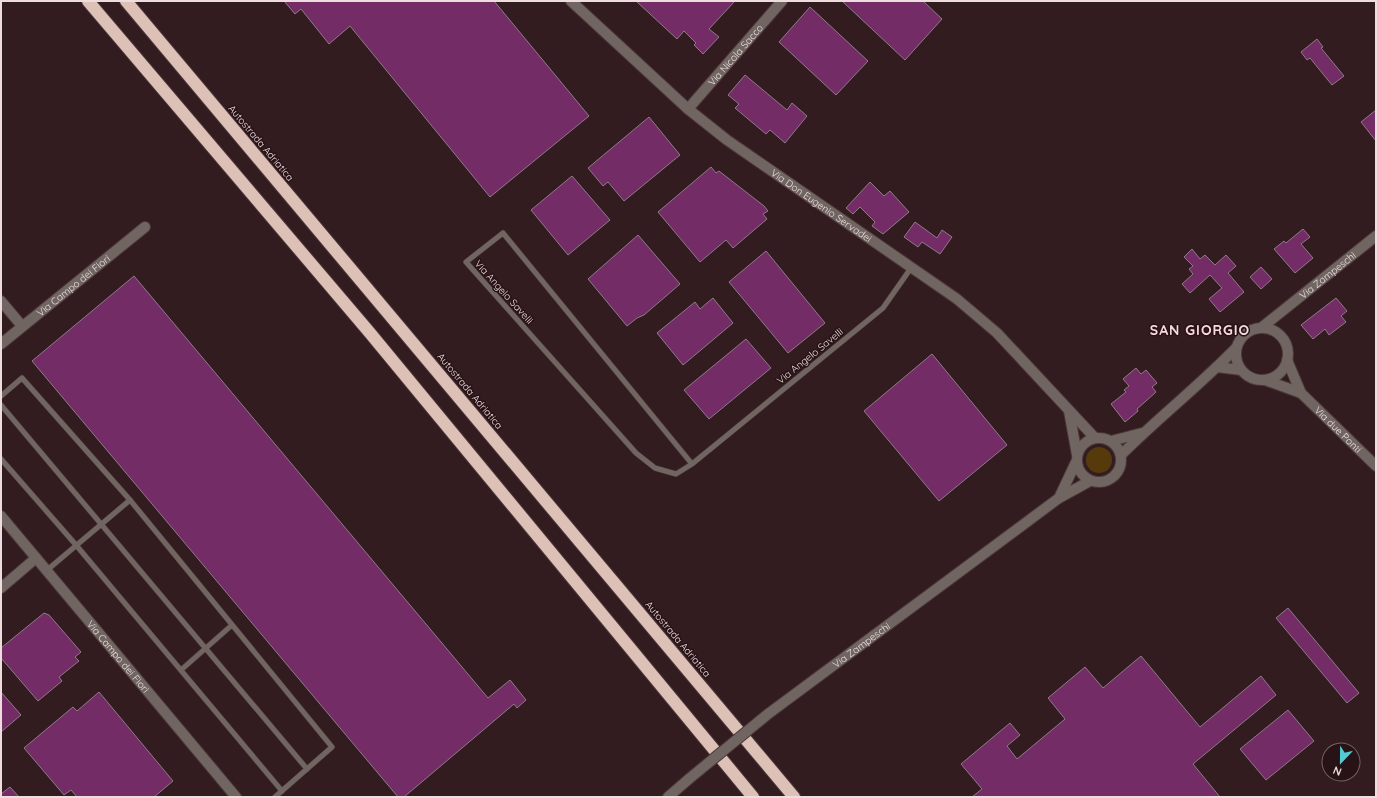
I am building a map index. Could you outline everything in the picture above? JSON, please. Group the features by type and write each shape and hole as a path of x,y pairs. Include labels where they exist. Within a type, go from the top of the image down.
{"highway":[{"path":"88,1 370,333 753,797"},
{"name":"Autostrada Adriatica","path":"126,1 794,797"}],"street":[{"name":"Via Don Eugenio Servadei","path":"571,1 688,109 727,140 957,299 997,333 1095,438"},
{"name":"Via Nicola Sacco","path":"688,109 782,1"},
{"name":"Via Campo dei Fiori","path":"1,344 145,227"},
{"name":"Via Zampeschi","path":"1261,328 1376,236"},
{"path":"1,301 22,326"},
{"path":"1278,314 1278,334"},
{"path":"1121,455 1144,432 1218,368 1236,348 1245,334 1252,330 1261,328 1278,334 1286,346 1288,352 1287,360 1279,374 1264,380 1256,379 1248,376 1241,370 1236,356 1236,348"},
{"name":"Via due Ponti","path":"1287,360 1301,393 1376,466"},
{"path":"1218,368 1241,370"},
{"name":"Via due Ponti","path":"1264,380 1301,393"},
{"path":"1069,411 1077,459 1080,474 1090,481 1097,483 1104,482 1110,480 1116,475 1122,462 1121,455 1115,445 1111,441 1101,438 1095,438 1084,444 1077,459"},
{"path":"1111,441 1144,432"},
{"name":"Via Zampeschi","path":"1059,498 1077,459"},
{"name":"Via Zampeschi","path":"668,797 768,714 1059,498 1090,481"},
{"name":"Via Campo dei Fiori","path":"1,516 236,797"},
{"path":"1,588 36,558"}],"lane":[{"name":"Via Angelo Savelli","path":"692,464 502,233 466,262 636,453 655,468 676,474 692,464 883,308 911,268"},
{"path":"1,396 22,378 130,500 332,747 275,797"},
{"path":"1,405 307,770"},
{"path":"1,459 282,791"},
{"path":"46,570 130,500"},
{"path":"181,670 232,625"}],"shaded area":[{"path":"1099,447 1108,451 1112,460 1108,469 1099,473 1090,469 1086,460 1090,451"}],"building":[{"path":"284,1 494,1 589,116 490,197 350,26 329,44 301,9 295,14"},
{"path":"636,1 735,1 709,29 719,37 703,54 694,45 696,43 684,31 677,39"},
{"path":"842,1 923,1 942,19 905,60"},
{"path":"810,7 868,61 836,95 779,42"},
{"path":"1317,39 1323,47 1321,48 1344,76 1332,85 1310,58 1307,60 1301,52"},
{"path":"745,75 787,110 792,103 807,116 785,143 770,130 766,134 735,108 739,104 728,95"},
{"path":"1376,110 1376,141 1361,122"},
{"path":"649,117 680,155 624,201 608,182 603,186 588,168"},
{"path":"711,167 716,173 719,171 764,206 768,211 763,214 767,219 733,248 726,240 700,262 658,212"},
{"path":"572,176 610,220 568,255 531,210"},
{"path":"870,182 884,196 890,191 909,212 883,234 872,226 875,222 860,207 853,214 846,208"},
{"path":"915,222 937,238 942,230 952,237 940,254 922,242 918,247 904,237"},
{"path":"1303,229 1310,237 1301,244 1313,258 1295,273 1274,249 1284,241 1286,243"},
{"path":"638,235 680,284 644,315 637,318 627,326 588,279"},
{"path":"1192,249 1200,259 1205,255 1215,265 1226,255 1236,266 1228,273 1244,292 1220,312 1209,299 1222,288 1210,275 1190,293 1182,284 1193,274 1189,269 1193,266 1184,257"},
{"path":"766,251 825,323 788,353 729,282"},
{"path":"1261,267 1272,279 1261,289 1250,277"},
{"path":"134,276 488,698 510,680 526,700 517,708 514,704 404,797 398,797 32,361"},
{"path":"713,298 733,323 683,365 657,333 695,302 700,309"},
{"path":"1336,298 1347,311 1341,316 1346,322 1329,335 1325,329 1313,339 1301,325"},
{"path":"746,339 771,368 709,419 684,390"},
{"path":"932,354 1007,445 939,501 864,411"},
{"path":"1136,368 1141,374 1146,370 1157,383 1152,387 1156,392 1125,422 1111,404 1126,392 1124,390 1129,386 1123,379"},
{"path":"1288,608 1359,693 1347,703 1276,618"},
{"path":"44,613 49,615 81,652 75,657 79,661 59,677 62,681 38,701 1,658 1,648"},
{"path":"1141,656 1200,727 1261,676 1276,695 1193,764 1220,797 972,797 982,789 961,764 1010,723 1020,735 1007,746 1017,759 1065,719 1048,698 1085,667 1103,688"},
{"path":"1,692 21,715 1,732"},
{"path":"99,692 173,781 154,797 77,797 71,790 64,795 24,748 73,707 77,711"},
{"path":"1288,710 1314,741 1266,780 1240,749"},
{"path":"10,787 19,797 1,797 1,794"}],"district":[{"name":"SAN GIORGIO","path":"1200,330"}]}
